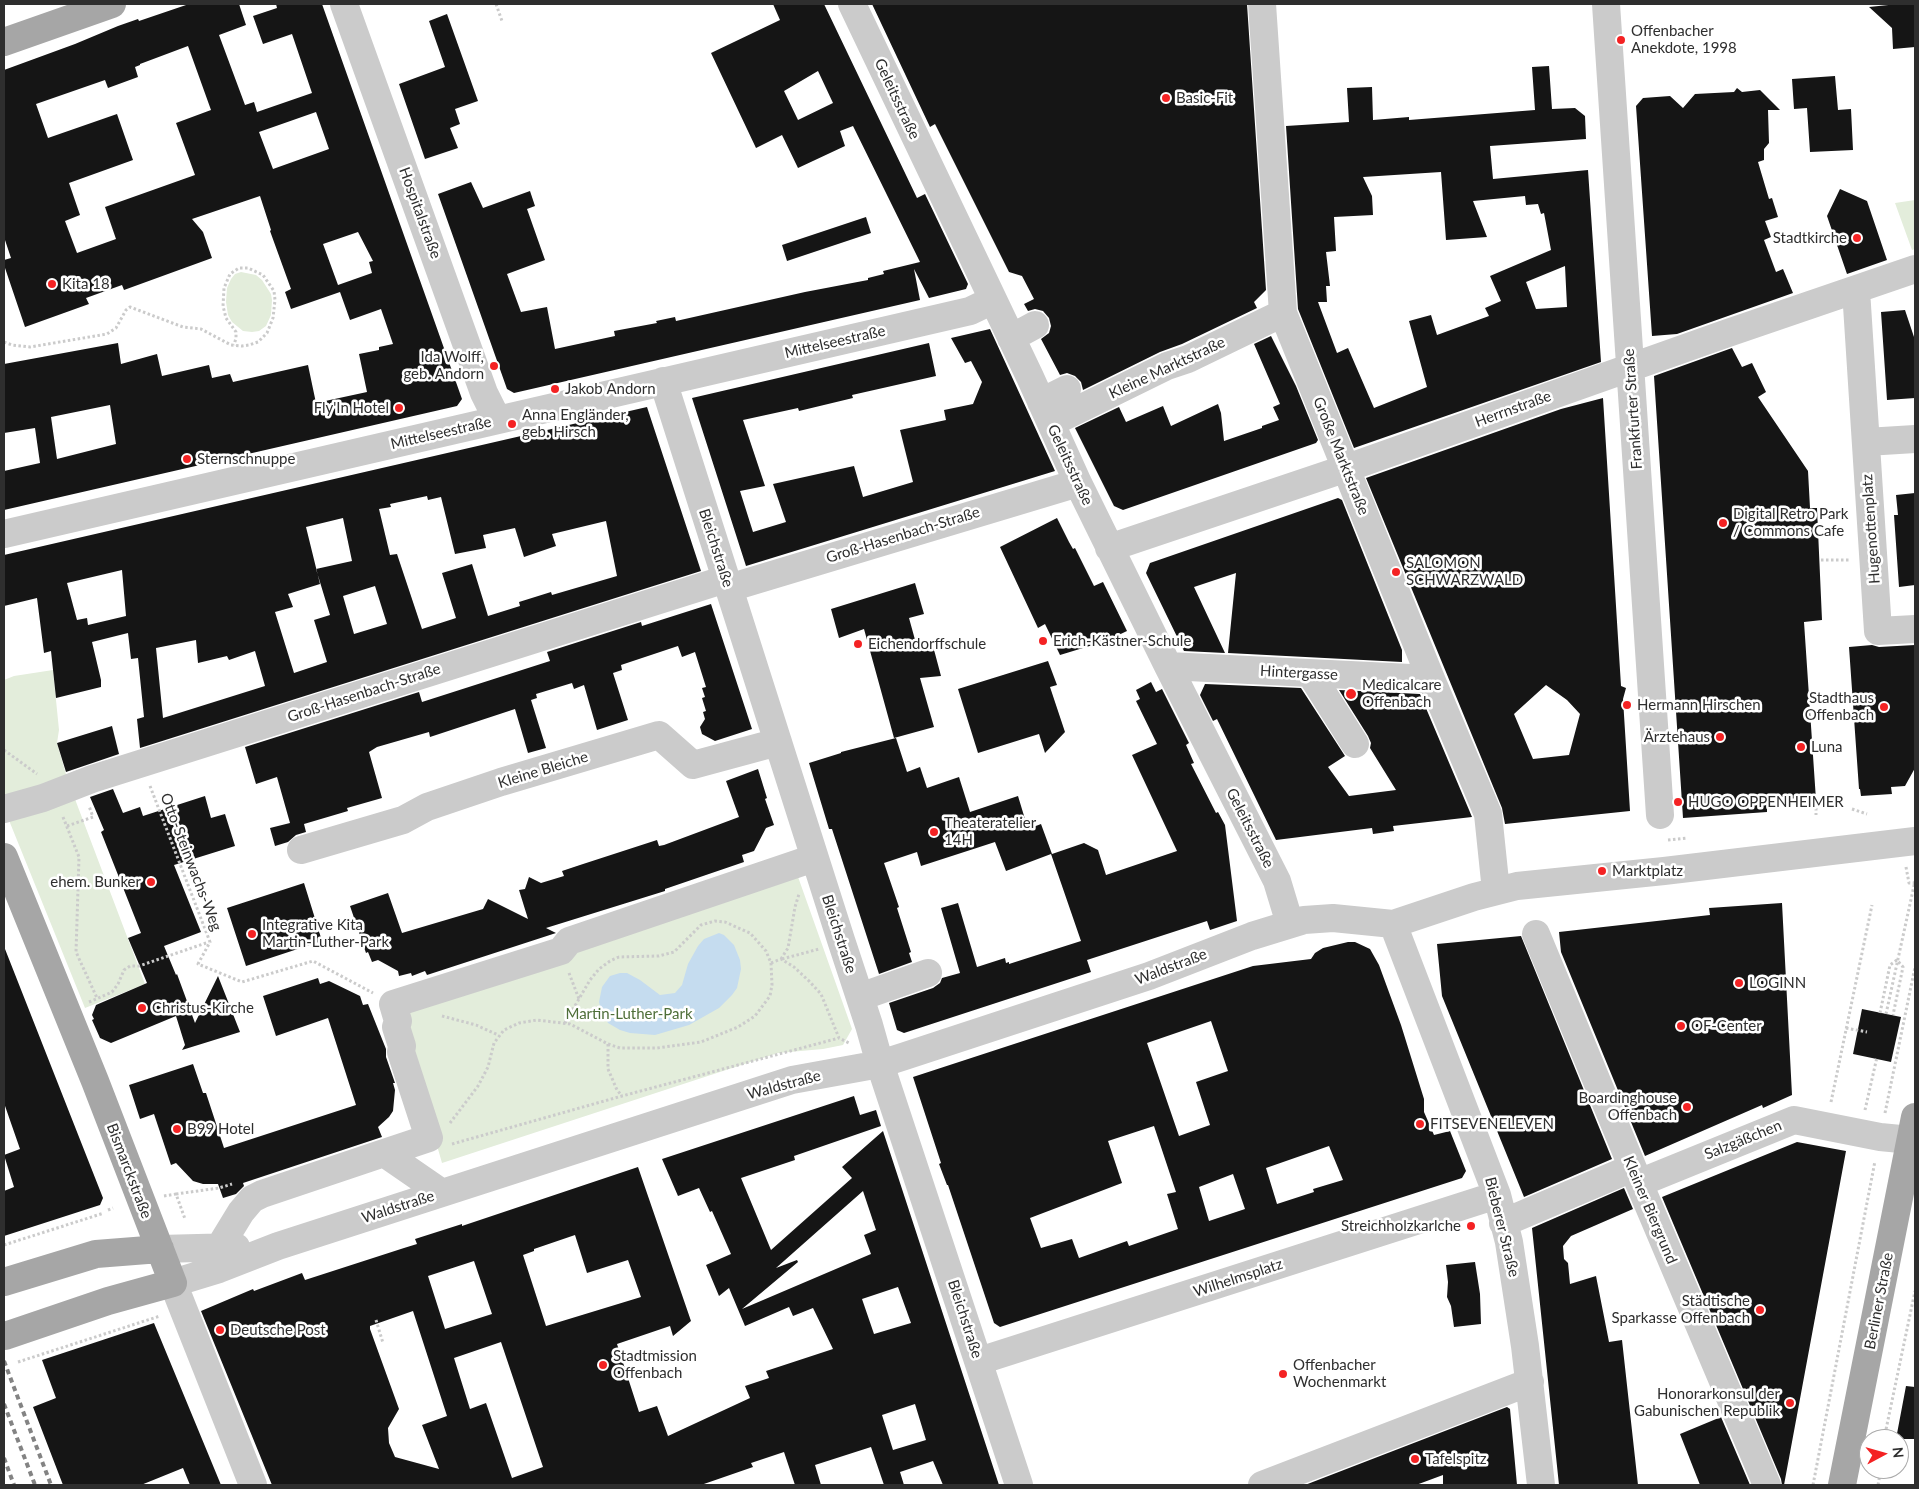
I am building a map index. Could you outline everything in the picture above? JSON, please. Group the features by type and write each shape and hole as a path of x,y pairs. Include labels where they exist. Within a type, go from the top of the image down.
{"main road":[{"path":"4,42 112,4"},
{"name":"Bismarckstraße","path":"4,857 173,1282"},
{"name":"Berliner Straße","path":"1842,1485 1913,1128"},
{"name":"Waldstraße","path":"4,1282 96,1254 160,1249"},
{"name":"Waldstraße","path":"5,1336 108,1301 173,1282"}],"street":[{"name":"Hospitalstraße","path":"344,4 484,393 494,413 501,419"},
{"name":"Geleitsstraße","path":"852,4 1109,548 1277,881 1290,924"},
{"name":"Große Marktstraße","path":"1262,4 1283,312 1431,679 1488,814 1496,891"},
{"name":"Frankfurter Straße","path":"1606,4 1661,828"},
{"name":"Herrnstraße","path":"1109,548 1347,468 1630,367 1915,269"},
{"name":"Hugenottenplatz","path":"1856,290 1878,632 1915,629"},
{"name":"Mittelseestraße","path":"4,534 970,311 993,300"},
{"name":"Kleine Marktstraße","path":"1046,413 1188,359 1283,312"},
{"path":"1011,338 1035,325"},
{"name":"Bleichstraße","path":"663,381 880,1064 1019,1485"},
{"path":"1046,413 1067,389"},
{"path":"1866,442 1915,439"},
{"name":"Groß-Hasenbach-Straße","path":"4,809 43,798 79,795 142,764 727,583 1078,483"},
{"path":"1877,616 1915,614"},
{"name":"Hintergasse","path":"1168,666 1431,679"},
{"path":"1310,673 1355,744"},
{"name":"Kleine Bleiche","path":"301,850 403,820 427,807 555,764 659,735 693,766 778,742"},
{"path":"1290,924 1307,920 1333,918 1393,924 1517,886 1664,871 1915,841"},
{"path":"219,1248 241,1212 257,1197 429,1138 400,1052 402,1046 396,1027 398,1022 393,1004 561,951 569,941 814,858"},
{"name":"Waldstraße","path":"173,1282 219,1269 278,1246 792,1080 880,1064 1149,976 1252,936 1290,924"},
{"name":"Bieberer Straße","path":"1393,924 1497,1195 1515,1276 1530,1382 1541,1485"},
{"name":"Kleiner Biergrund","path":"1536,934 1635,1176 1766,1485"},
{"path":"860,997 928,973"},
{"name":"Salzgäßchen","path":"1503,1223 1794,1120 1880,1136 1913,1128"},
{"path":"384,1153 442,1193"},
{"name":"Wilhelmsplatz","path":"979,1361 1497,1195"},
{"name":"Waldstraße","path":"160,1249 278,1246"},
{"name":"Bismarckstraße","path":"173,1282 253,1485"},
{"path":"1262,1485 1530,1382"}],"path":[{"path":"496,4 502,22"},
{"path":"4,342 20,347 30,347 107,334 116,328 126,310 130,307 183,326 201,329 234,345 249,345 264,337 270,327 275,310 274,291 269,283 263,275 248,268 239,268 230,274 224,288 223,306 226,318 236,332 234,345"},
{"path":"4,750 42,778"},
{"name":"Otto-Steinwachs-Weg","path":"142,764 210,942 198,964 242,982 313,961 393,1004"},
{"path":"67,826 93,816 79,795"},
{"path":"1816,808 1816,815"},
{"path":"1852,809 1867,814"},
{"path":"63,817 79,857 76,952 98,998"},
{"path":"1661,828 1687,838"},
{"path":"1886,1014 1915,882 1909,883 1906,867 1899,868"},
{"path":"781,959 788,948 795,907 802,890"},
{"path":"1826,1126 1872,904"},
{"path":"429,1138 450,1124 478,1086 484,1077 494,1042 504,1030 529,1021 565,1023 587,1031 608,1044 620,1048 634,1049 683,1046 701,1042 738,1027 755,1016 770,996 772,985 771,964 766,950 750,933 725,922 715,921 708,923 701,926 674,952 666,955 619,957 610,961 599,969 590,980 565,1023"},
{"path":"66,1011 116,989 124,970 130,966 139,966 210,942"},
{"path":"771,964 781,959 826,946"},
{"path":"781,959 794,967 821,994 839,1038 850,1044"},
{"path":"1880,1013 1890,964 1897,960"},
{"path":"1893,1015 1903,967 1897,960"},
{"path":"1813,1485 1880,1136 1915,967"},
{"path":"437,1015 476,1025 498,1035"},
{"path":"1846,1028 1867,1032"},
{"path":"429,1138 453,1144 622,1096 839,1038"},
{"path":"608,1044 608,1069 617,1090 622,1096"},
{"path":"1866,1105 1876,1057"},
{"path":"160,1197 219,1188"},
{"path":"176,1194 185,1219"},
{"path":"108,1210 113,1208"},
{"path":"4,1245 104,1213"},
{"path":"1886,1429 1915,1292"},
{"path":"18,1362 150,1318 184,1311"},
{"path":"376,1320 383,1342"}],"green space":[{"path":"1915,200 1915,249 1912,250 1895,203"},
{"path":"241,272 256,275 262,280 271,294 271,315 266,326 259,331 243,331 232,322 228,315 226,302 227,288 235,274"},
{"path":"53,670 59,730 57,743 67,778 145,984 85,1008 4,808 4,680 14,676"},
{"name":"Martin-Luther-Park","path":"797,874 852,1029 843,1045 823,1049 778,1053 442,1163 397,1006 573,945"}],"water":[{"path":"719,933 724,935 734,945 740,960 741,969 737,988 719,1008 689,1025 655,1035 630,1033 608,1023 599,1002 602,987 610,976 627,973 660,995 675,993 682,985 688,964 698,946 704,939"}],"building":[{"path":"189,4 239,4 246,25 219,35 245,105 254,102 257,112 312,93 292,34 263,44 253,16 277,8 276,4 322,4 462,399 457,406 4,510 4,471 40,463 35,428 4,433 4,364 118,343 121,364 157,354 162,376 209,365 212,378 230,374 233,382 308,365 316,403 367,392 359,354 379,350 379,347 393,344 381,309 350,320 340,292 291,309 285,292 291,289 270,231 260,196 192,219 203,232 212,258 124,290 122,285 86,298 89,304 25,327 4,265 4,260 11,258 4,237 4,70 118,26 138,19 139,21","holes":["188,46 211,110 176,123 195,175 105,207 116,239 77,253 65,221 80,215 69,183 133,160 117,114 48,138 36,104 105,80 108,88 138,77 135,67","316,112 329,149 273,169 259,132","358,232 373,261 369,262 372,273 338,285 323,244","110,405 116,444 57,459 51,417"]},
{"path":"773,4 824,4 917,198 925,194 968,284 966,289 929,298 914,269 920,300 514,393 507,389 438,194 471,182 483,208 530,191 535,206 527,209 545,260 507,274 521,312 547,307 555,349 615,336 614,331 657,323 656,321 675,317 676,321 868,280 868,278 884,274 883,271 920,262 853,126 840,131 845,146 798,168 782,135 756,148 711,53 780,20","holes":["818,71 833,103 798,120 784,91"]},
{"path":"872,4 1247,4 1266,290 1254,302 1257,308 1182,344 1160,352 1083,390 1081,382 1075,376 1067,373 1060,375 1041,339 1049,333 1051,326 1049,318 1043,311 1035,309 1028,311 1024,304 1034,299 1022,276 1009,272 935,124 930,127"},
{"path":"1915,4 1915,47 1893,49 1892,28 1869,7"},
{"path":"447,14 478,101 455,109 460,124 450,128 458,148 425,159 399,84 445,67 429,21"},
{"path":"1549,66 1552,109 1575,108 1585,116 1586,139 1490,146 1493,179 1588,170 1601,362 1354,448 1298,309 1286,126 1349,122 1347,88 1372,87 1373,120 1409,117 1409,120 1535,110 1532,67","holes":["1441,172 1446,240 1487,237 1473,201 1525,196 1526,205 1538,204 1541,214 1544,213 1551,250 1490,276 1501,301 1485,308 1489,316 1437,335 1431,315 1409,321 1427,387 1374,408 1348,348 1337,353 1318,302 1327,302 1326,286 1330,286 1326,252 1336,251 1334,217 1373,215 1372,196 1363,177","1565,266 1567,307 1536,309 1526,282"]},
{"path":"1835,76 1838,110 1851,109 1853,150 1810,152 1807,108 1794,109 1792,79"},
{"path":"1737,88 1742,92 1760,90 1780,110 1768,110 1769,143 1764,149 1764,160 1758,162 1769,199 1772,198 1778,217 1765,221 1771,237 1764,240 1776,272 1783,269 1793,293 1677,334 1652,336 1636,106 1643,98 1670,96 1683,108 1695,94 1734,92"},
{"name":"Stadtkirche","path":"1840,189 1867,201 1887,260 1847,274 1827,216"},
{"path":"866,217 871,233 787,261 782,245"},
{"path":"1905,310 1915,340 1915,398 1887,400 1881,312"},
{"path":"990,329 1055,471 746,566 692,398 929,343 936,376 852,395 853,398 799,411 798,408 743,420 765,486 740,491 753,532 786,522 773,484 854,466 863,497 913,482 900,430 946,420 944,410 973,404 982,382 971,361 965,363 951,338"},
{"path":"1271,336 1296,386 1318,440 1316,443 1123,510 1114,506 1075,428 1119,407 1126,422 1163,406 1171,426 1218,404 1221,413 1224,441 1262,428 1262,426 1279,420 1273,407 1280,404 1254,344"},
{"path":"1732,348 1742,367 1752,363 1766,392 1758,397 1808,471 1810,508 1817,508 1822,620 1804,622 1816,800 1767,803 1767,812 1683,818 1654,376"},
{"path":"1603,398 1621,686 1626,688 1623,699 1630,811 1505,824 1502,808 1366,478 1561,409","holes":["1546,685 1567,700 1580,714 1569,755 1533,759 1514,714"]},
{"path":"647,407 701,571 140,748 137,719 144,717 138,658 131,659 128,633 92,642 101,687 56,698 51,651 44,653 37,598 4,606 4,555","holes":["427,496 428,500 441,497 455,554 486,548 483,535 515,528 524,557 556,546 552,534 606,521 617,576 552,595 551,592 519,602 520,606 488,616 472,564 442,573 456,618 422,629 397,554 390,555 379,509 391,507 390,504","343,518 352,561 316,569 306,527","122,570 126,616 88,625 87,618 77,620 67,583","318,574 330,615 314,620 327,662 294,673 275,612 293,607 288,594 320,584","375,586 387,624 354,634 343,596","196,640 198,663 227,656 229,660 255,651 265,686 163,718 156,648"]},
{"path":"1915,493 1915,585 1899,587 1894,515 1898,515 1896,495"},
{"path":"1338,498 1342,500 1402,650 1402,662 1228,653 1236,573 1194,587 1225,653 1184,651 1146,573 1150,563"},
{"path":"1057,518 1094,586 1103,582 1127,631 1106,641 1060,655 1045,624 1038,628 1000,547"},
{"path":"915,583 924,614 909,618 917,647 933,646 941,676 920,678 934,727 894,738 864,629 839,638 831,609"},
{"path":"711,604 752,729 715,741 702,734 700,727 705,719 703,712 706,711 702,698 705,697 702,688 706,687 695,652 682,657 678,646 621,665 622,670 613,673 628,720 597,730 584,685 574,689 572,683 536,694 537,698 531,700 546,748 528,753 515,709 430,737 429,732 377,747 369,752 382,798 347,808 348,811 304,824 306,832 296,835 288,842 275,846 270,828 290,823 277,777 256,784 245,747 419,692 422,702 550,661 547,652 641,622 642,626"},
{"name":"Stadthaus Offenbach","path":"1872,645 1879,647 1915,645 1915,768 1905,786 1891,787 1892,794 1861,796 1849,647"},
{"path":"1048,661 1057,685 1050,687 1065,732 1045,753 1039,734 978,753 958,689"},
{"path":"1151,682 1156,692 1162,689 1189,743 1186,745 1194,763 1191,764 1216,813 1218,812 1225,825 1237,921 1210,930 1207,921 1087,960 1091,972 904,1033 897,1030 889,1003 933,988 940,983 942,978 960,973 941,908 958,903 977,967 1005,958 1006,963 1009,962 1009,964 1081,941 1051,854 1006,871 995,842 921,866 917,852 884,863 899,907 897,908 911,952 909,953 912,962 879,974 832,829 829,829 809,763 841,752 896,738 907,772 920,767 927,788 959,777 970,812 1018,796 1028,829 1041,824 1052,854 1084,843 1098,850 1106,875 1177,851 1132,755 1157,744 1136,701 1140,699 1136,690"},
{"path":"1205,684 1301,688 1345,756 1328,767 1349,796 1396,790 1370,748 1371,743 1368,736 1339,690 1420,694 1472,817 1393,826 1394,831 1373,834 1372,828 1276,840 1217,719 1213,721 1200,695"},
{"path":"112,726 119,754 66,772 57,743"},
{"path":"758,769 767,798 765,799 774,825 766,828 754,851 742,855 744,862 665,889 665,891 546,928 556,933 427,975 425,971 412,976 411,973 399,976 398,971 378,960 372,962 368,952 366,953 350,906 388,893 402,933 483,909 488,899 528,919 519,890 525,889 529,877 541,883 564,876 562,871 657,840 659,846 664,845 739,817 726,781"},
{"path":"113,789 123,813 140,807 143,816 205,796 211,818 225,814 235,846 174,865 201,932 164,946 177,974 195,1023 218,976 240,1032 182,1050 185,1045 176,1016 111,1043 100,1038 92,1020 94,1019 92,1015 96,1005 147,983 128,938 141,933 101,832 104,830 90,797"},
{"path":"304,883 322,941 246,966 227,908"},
{"path":"1782,903 1792,1095 1763,1108 1762,1105 1645,1156 1561,952 1559,932 1710,915 1709,908"},
{"path":"1521,936 1612,1159 1524,1197 1442,996 1437,944"},
{"path":"1355,942 1370,949 1379,965 1401,1025 1424,1099 1424,1112 1434,1135 1450,1131 1466,1171 1462,1178 1000,1327 994,1323 948,1185 939,1164 941,1163 913,1077 1253,966 1311,959 1315,953 1323,948","holes":["1211,1021 1228,1071 1196,1082 1210,1125 1179,1136 1147,1043","1154,1126 1176,1192 1167,1194 1178,1229 1129,1246 1127,1241 1079,1258 1072,1239 1041,1248 1030,1218 1122,1183 1108,1141","1329,1146 1343,1180 1313,1189 1314,1192 1277,1204 1266,1168","1233,1174 1245,1209 1209,1221 1199,1187"]},
{"path":"5,949 103,1198 100,1205 4,1236 4,1191 14,1187 4,1155 20,1149 4,1103"},
{"path":"318,978 320,984 329,981 360,996 363,1005 368,1004 386,1049 386,1057 395,1083 393,1083 395,1090 393,1111 378,1127 382,1137 243,1183 244,1186 236,1194 223,1198 218,1184 203,1184 193,1181 176,1163 171,1165 154,1114 140,1119 129,1085 193,1064 203,1093 206,1093 224,1148 356,1105 328,1018 276,1036 263,996"},
{"path":"1862,1009 1901,1017 1891,1062 1853,1054"},
{"path":"854,1096 860,1115 876,1110 881,1126 794,1156 795,1160 741,1178 771,1250 852,1178 842,1167 883,1131 999,1485 943,1485 933,1461 900,1472 904,1485 884,1485 871,1447 815,1465 821,1485 795,1485 784,1452 751,1463 753,1467 701,1485 272,1485 201,1311 253,1289 254,1291 302,1273 305,1280 417,1244 415,1239 462,1224 462,1226 638,1167 691,1321 673,1336 670,1326 617,1344 639,1412 657,1406 668,1436 750,1398 745,1386 769,1378 766,1371 833,1349 813,1308 793,1316 789,1307 745,1326 729,1288 719,1296 706,1265 731,1254 712,1211 710,1212 699,1188 678,1196 662,1159","holes":["863,1191 876,1230 864,1235 871,1254 742,1309 798,1262 797,1260 776,1268","575,1235 587,1273 628,1260 641,1297 546,1326 523,1255 534,1251 534,1249","474,1261 492,1314 445,1329 428,1276","898,1287 911,1323 874,1334 862,1299","413,1311 447,1416 422,1425 439,1469 395,1457 389,1443 388,1428 399,1409 370,1326","501,1342 543,1467 512,1478 486,1403 470,1409 454,1358","915,1404 926,1440 893,1450 882,1415"]},
{"name":"Städtische Sparkasse Offenbach","path":"1797,1142 1846,1151 1784,1485 1782,1485 1662,1197"},
{"path":"1624,1188 1633,1209 1571,1236 1563,1246 1564,1259 1568,1263 1570,1284 1596,1276 1609,1342 1622,1340 1638,1485 1559,1485 1532,1228"},
{"path":"1475,1262 1480,1294 1481,1324 1454,1327 1451,1306 1447,1297 1446,1265"},
{"path":"154,1323 221,1485 190,1485 183,1468 141,1485 63,1485 33,1407 56,1398 42,1360"},
{"path":"1906,1386 1915,1387 1915,1439 1909,1439 1909,1429 1898,1429"},
{"path":"1507,1407 1510,1409 1517,1485 1443,1485 1443,1475 1416,1485 1305,1485"},
{"path":"1721,1417 1750,1485 1700,1485 1680,1434"}],"railway":[{"path":"4,1361 51,1485"},
{"path":"4,1404 35,1485"},
{"path":"4,1458 14,1485"}],"place":[{"name":"Offenbacher Anekdote, 1998","path":"1621,40"},
{"name":"Basic-Fit","path":"1166,98"},
{"name":"Stadtkirche","path":"1857,238"},
{"name":"Kita 18","path":"52,284"},
{"name":"Ida Wolff, geb. Andorn","path":"494,366"},
{"name":"Jakob Andorn","path":"555,389"},
{"name":"Fly'In Hotel","path":"399,408"},
{"name":"Anna Engländer, geb. Hirsch","path":"512,424"},
{"name":"Sternschnuppe","path":"187,459"},
{"name":"Digital Retro Park / Commons Cafe","path":"1723,523"},
{"name":"SALOMON SCHWARZWALD","path":"1396,572"},
{"name":"Erich-Kästner-Schule","path":"1043,641"},
{"name":"Eichendorffschule","path":"858,644"},
{"name":"Medicalcare Offenbach","path":"1351,694"},
{"name":"Hermann Hirschen","path":"1627,705"},
{"name":"Stadthaus Offenbach","path":"1884,707"},
{"name":"Ärztehaus","path":"1720,737"},
{"name":"Luna","path":"1801,747"},
{"name":"HUGO OPPENHEIMER","path":"1678,802"},
{"name":"Theateratelier 14H","path":"934,832"},
{"name":"Marktplatz","path":"1602,871"},
{"name":"ehem. Bunker","path":"151,882"},
{"name":"Integrative Kita Martin-Luther-Park","path":"252,934"},
{"name":"LOGINN","path":"1739,983"},
{"name":"Christus-Kirche","path":"142,1008"},
{"name":"OF-Center","path":"1681,1026"},
{"name":"Boardinghouse Offenbach","path":"1687,1107"},
{"name":"FITSEVENELEVEN","path":"1420,1124"},
{"name":"B99 Hotel","path":"177,1129"},
{"name":"Streichholzkarlche","path":"1471,1226"},
{"name":"Städtische Sparkasse Offenbach","path":"1760,1310"},
{"name":"Deutsche Post","path":"220,1330"},
{"name":"Stadtmission Offenbach","path":"603,1365"},
{"name":"Offenbacher Wochenmarkt","path":"1283,1374"},
{"name":"Honorarkonsul der Gabunischen Republik","path":"1790,1403"},
{"name":"Tafelspitz","path":"1415,1459"}]}
